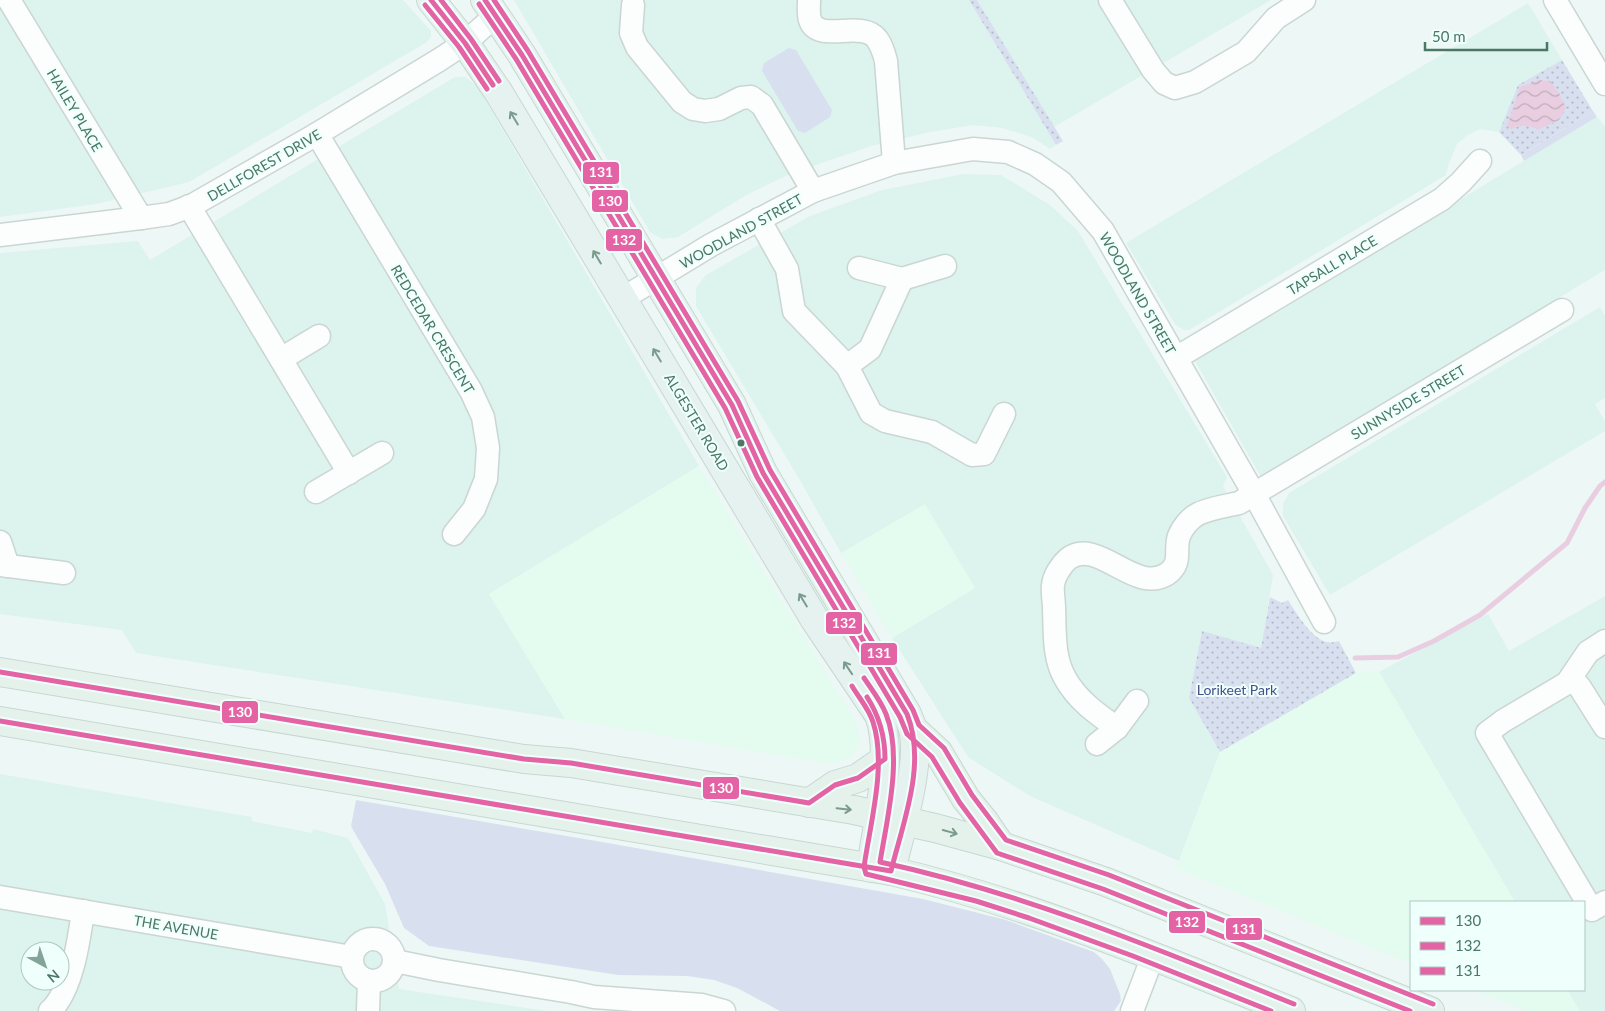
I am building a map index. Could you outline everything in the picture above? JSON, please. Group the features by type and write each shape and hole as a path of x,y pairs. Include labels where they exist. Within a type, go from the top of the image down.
{"highway":[{"path":"0,672 524,759 571,763 891,817 1002,846 1106,882 1430,1011"},
{"path":"0,721 881,869 1007,903 1153,956 1291,1011"},
{"path":"913,729 938,752 966,799 1002,846"},
{"path":"809,803 835,785 858,778 885,759"}],"main road":[{"name":"ALGESTER ROAD","path":"432,0 465,43 499,93 815,620 879,715 884,732 891,817"},
{"name":"ALGESTER ROAD","path":"491,7 732,405 763,473 907,714 913,729 914,760 891,817 881,869"}],"street":[{"name":"HAILEY PLACE","path":"9,0 141,218"},
{"path":"809,0 810,20 815,27 823,31 867,32 876,38 883,49 886,61 894,163"},
{"path":"1110,0 1153,70 1164,83 1175,88 1195,82 1246,52 1276,18 1304,0"},
{"path":"1555,0 1605,84"},
{"path":"633,5 631,33 637,47 682,102 693,109 705,111 719,109 741,98 751,97 762,105 813,191"},
{"name":"DELLFOREST DRIVE","path":"0,235 169,214 207,198 317,134 465,43 491,7"},
{"name":"REDCEDAR CRESCENT","path":"317,134 471,391 483,417 488,448 486,479 474,509 454,534"},
{"name":"WOODLAND STREET","path":"622,299 711,245 813,191 894,163 973,149 1008,152 1061,182 1103,232 1254,494 1324,622"},
{"name":"TAPSALL PLACE","path":"1176,358 1442,199 1480,161"},
{"path":"189,206 349,473"},
{"path":"758,219 788,269 794,311 847,366 871,414 885,421 932,432 972,455 984,454 1004,414"},
{"path":"859,268 902,279 945,266"},
{"path":"847,366 870,349 902,279"},
{"name":"SUNNYSIDE STREET","path":"1116,728 1093,712 1077,695 1065,678 1057,656 1053,584 1060,566 1070,558 1087,554 1100,558 1141,578 1155,579 1167,574 1175,565 1178,538 1186,524 1198,514 1238,503 1562,310"},
{"path":"281,359 319,336"},
{"path":"316,492 382,453"},
{"path":"0,542 4,565 64,573"},
{"path":"1594,909 1487,733 1503,721 1567,683 1588,652 1605,641"},
{"path":"1571,678 1579,686 1605,728"},
{"path":"1097,744 1116,728 1137,701"},
{"name":"THE AVENUE","path":"0,897 352,957"},
{"path":"50,1011 56,1006 68,985 83,911"},
{"path":"379,939 390,947 395,961 391,972 381,980 369,981 363,979 354,970 352,957 354,950 364,940 379,939"},
{"path":"1132,1011 1153,956"},
{"path":"395,961 571,992 594,1004 702,1005 724,1011"},
{"path":"368,1011 369,981"}],"shaded area":[{"path":"0,0 403,0 431,31 431,37 427,42 189,182 96,204 0,217"},
{"path":"514,0 969,0 1056,145 1050,149 1032,137 1002,128 973,125 930,132 871,146 790,174 748,194 678,237 662,239 650,232"},
{"path":"977,0 1271,0 1054,127"},
{"path":"1528,3 1562,60 1518,85 1499,132 1480,129 1466,136 1457,144 1446,175 1189,330 1184,330 1175,324 1126,243"},
{"path":"455,77 465,77 477,86 699,466 489,594 565,719 136,653 122,630 0,614 0,253 138,241 150,260"},
{"path":"1597,117 1605,126 1605,270 1261,477 1194,359"},
{"path":"963,174 1001,175 1050,205 1078,231 1227,477 1223,486 1273,575 1261,648 1202,632 1189,698 1220,752 1179,861 1030,796 968,757 892,638 975,588 925,505 841,553 696,306 696,288 706,275 810,216 882,190"},
{"path":"1600,307 1605,316 1605,398 1595,404 1605,421 1605,431 1330,595 1283,516 1283,504 1289,493"},
{"path":"699,466 857,724 861,744 849,759 829,764 565,719 489,594"},
{"path":"925,504 975,588 892,638 841,553"},
{"path":"1605,596 1605,1011 1580,1011 1568,991 1585,991 1585,901 1514,901 1379,672 1488,614 1509,651"},
{"path":"1379,672 1514,901 1410,901 1410,964 1176,868 1220,752 1356,673"},
{"path":"0,774 252,817 252,821 312,833 313,829 348,838 385,904 399,989 547,1011 0,1011"},
{"path":"1477,991 1568,991 1580,1011 1527,1011"}],"green space":[{"path":"969,0 977,0 1063,141 1056,145"},
{"path":"789,48 796,50 832,110 830,117 805,133 798,131 762,71 764,63"},
{"path":"1562,60 1593,111 1521,155 1499,132 1518,85"},
{"path":"1593,111 1597,117 1524,161 1521,155"},
{"name":"Lorikeet Park","path":"1270,597 1282,603 1288,600 1304,624 1321,640 1327,642 1339,641 1356,673 1220,752 1189,698 1202,631 1261,648"},
{"path":"356,800 923,899 1006,920 1094,952 1110,969 1121,1001 1114,1011 780,1011 737,988 714,980 687,976 618,975 429,946 404,928 385,884 351,826"}],"water":[{"path":"1539,80 1550,81 1559,93 1566,108 1559,120 1538,130 1524,126 1511,129 1507,126 1520,87"}],"waterway":[{"path":"1355,658 1398,657 1434,641 1480,615 1567,543 1585,508 1600,486 1605,482"}],"transit line":[{"name":"130","path":"431,0 465,43 493,85"},
{"name":"131","path":"441,0 471,39 499,81"},
{"name":"130","path":"0,721 891,871 907,813 914,773 913,733 907,714 763,473 732,405 522,55 485,0"},
{"name":"131","path":"494,0 528,51 738,401 770,470 913,710 919,725 944,748 972,795 1006,840 1109,875 1433,1004"},
{"name":"132","path":"479,4 516,59 725,408 757,477 900,717 907,734 932,757 960,803 997,853 1103,889 1410,1011"},
{"name":"132","path":"425,5 459,47 487,89"},
{"name":"130","path":"0,672 524,759 571,763 809,803 835,785 858,778 885,759 881,727 867,697"},
{"name":"131","path":"864,678 886,714 891,731 893,749 892,788 880,862 934,875 1038,906 1141,943 1294,1004"},
{"name":"132","path":"852,686 871,717 877,739 878,775 864,867 866,874 976,901 1029,918 1133,956 1271,1011"}]}
